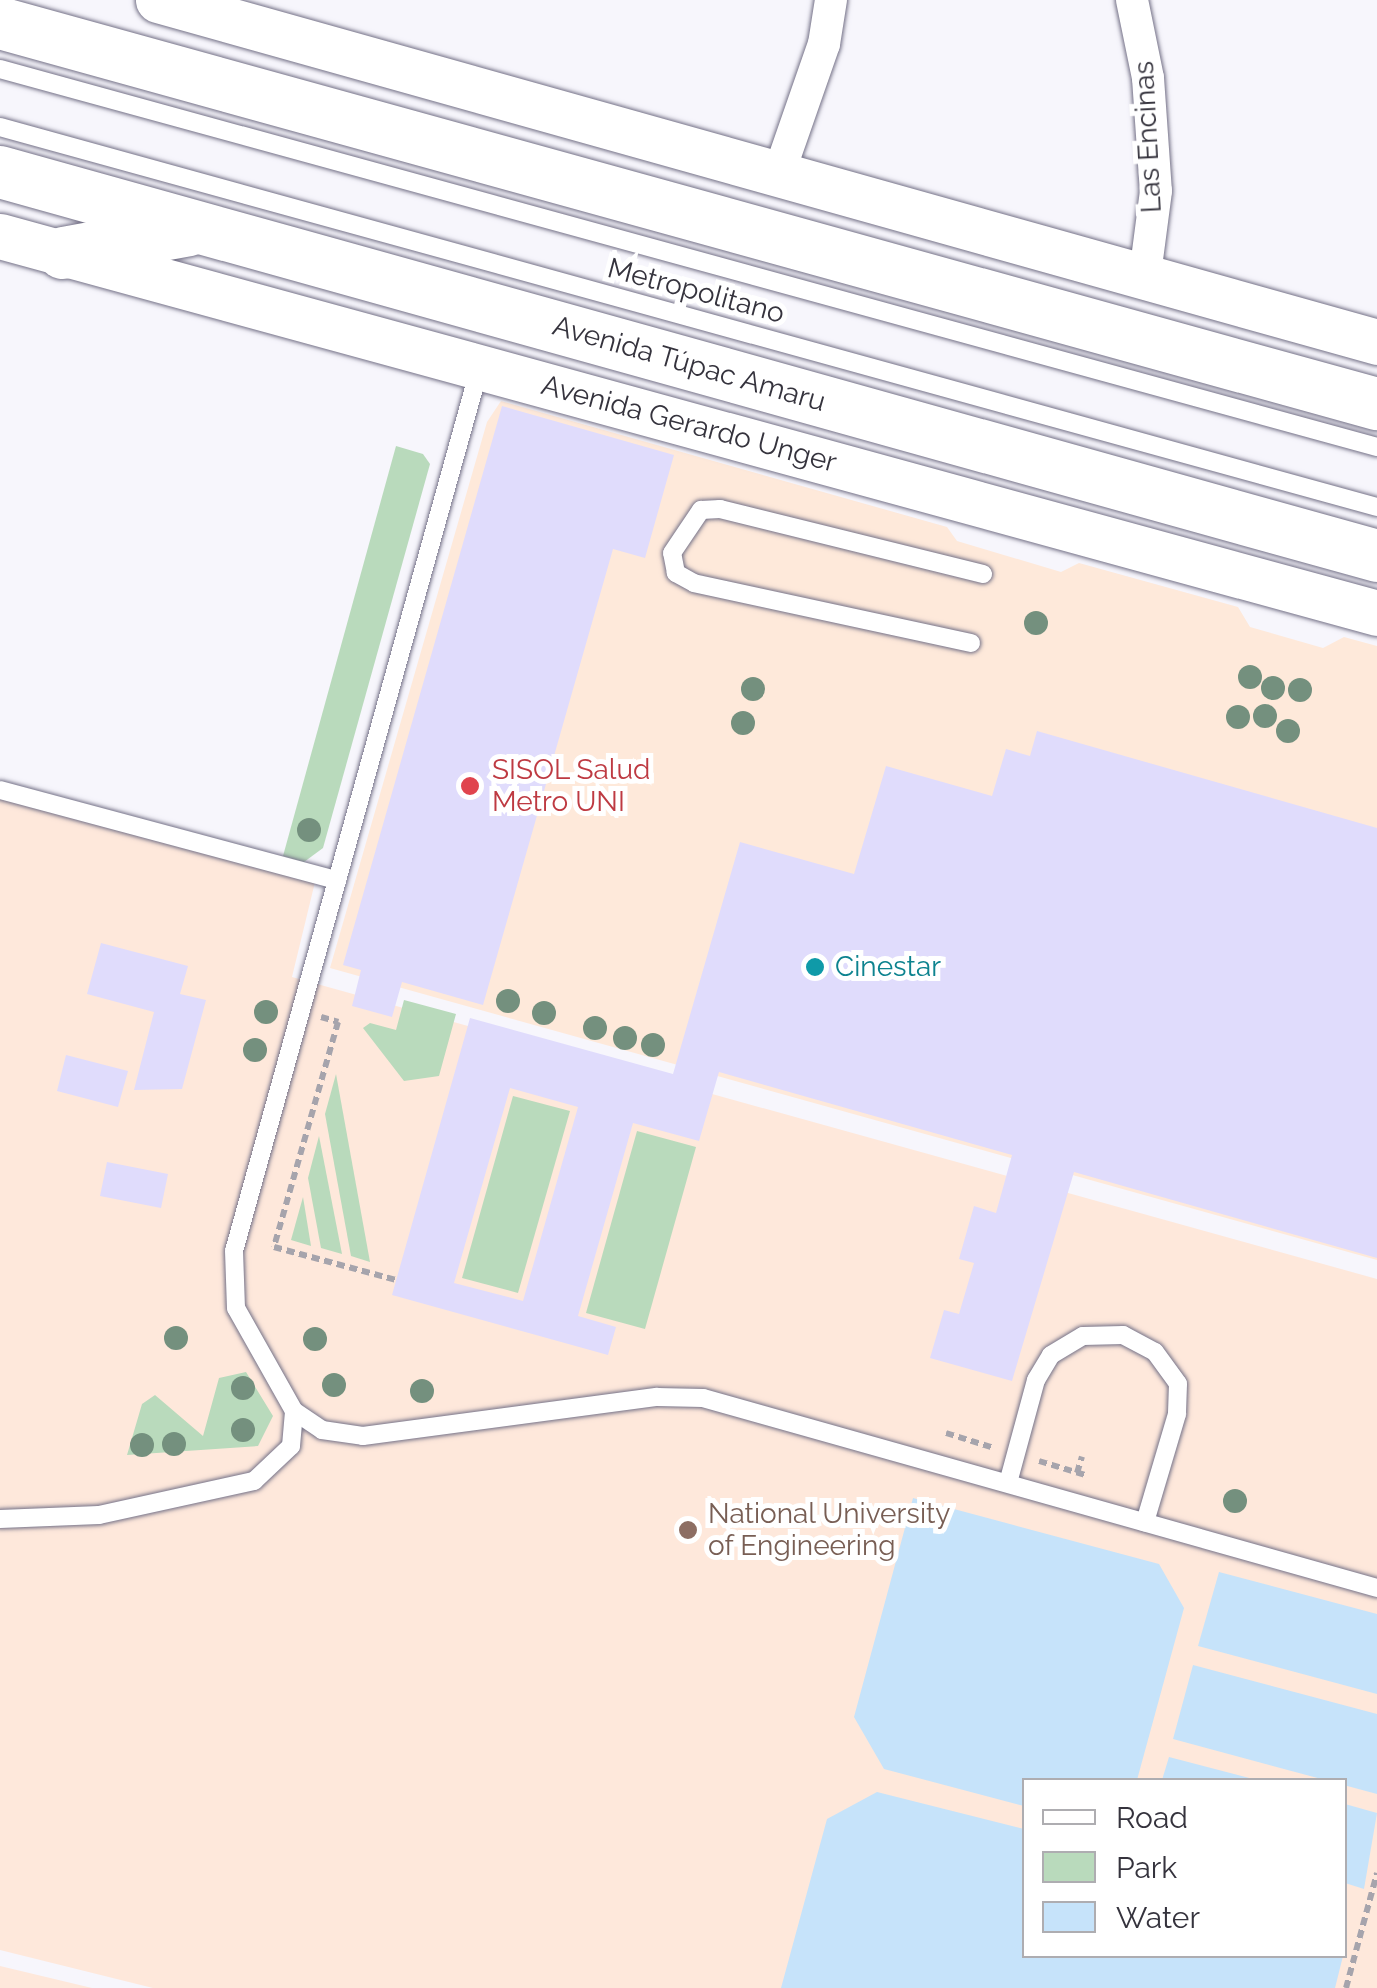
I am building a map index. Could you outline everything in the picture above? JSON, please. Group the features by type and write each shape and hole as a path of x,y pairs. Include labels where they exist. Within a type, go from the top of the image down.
{"main road":[{"path":"0,23 1377,404"},
{"name":"Avenida Túpac Amaru","path":"0,172 1377,556"},
{"path":"62,253 201,228"},
{"path":"1266,525 1377,577"}],"street":[{"path":"158,0 1377,342"},
{"path":"779,172 824,44 831,0"},
{"name":"Las Encinas","path":"1132,0 1148,78 1156,191 1145,274"},
{"name":"Avenida Gerardo Unger","path":"0,236 1377,613"}],"lane":[{"name":"Metropolitano","path":"0,69 1377,447"},
{"name":"Metropolitano","path":"0,127 1377,507"},
{"path":"480,367 231,1268 236,1308 294,1411 322,1430 363,1436 690,1396 1377,1588"},
{"path":"971,644 694,582 676,573 672,553 701,510 720,509 984,574"},
{"path":"0,790 337,880"},
{"path":"1008,1483 1036,1380 1051,1355 1083,1336 1123,1334 1156,1352 1178,1384 1177,1414 1146,1522"},
{"path":"0,1519 100,1515 254,1481 291,1446 294,1411"}],"path":[{"path":"338,1022 274,1247 394,1279"},
{"path":"946,1433 1153,1496"},
{"path":"1077,1473 1082,1457"},
{"path":"1346,1988 1377,1873"}],"shaded area":[{"path":"501,401 947,527 957,541 1061,572 1079,563 1238,607 1250,627 1323,648 1344,637 1377,646 1377,1260 330,968 487,422"},
{"name":"National University of Engineering","path":"0,796 315,882 292,977 1377,1279 1377,1988 153,1988 0,1950"},
{"path":"0,1966 92,1988 0,1988"}],"green space":[{"path":"396,446 423,454 430,464 323,848 304,862 283,856"},
{"path":"404,1000 456,1014 439,1076 404,1081 363,1028 370,1023 396,1030"},
{"path":"336,1074 370,1262 351,1256 325,1114"},
{"path":"513,1096 570,1111 518,1293 462,1278"},
{"path":"637,1131 696,1147 645,1329 586,1313"},
{"path":"319,1136 342,1254 321,1248 308,1178"},
{"path":"303,1197 311,1246 291,1240"},
{"path":"246,1372 273,1416 258,1446 127,1455 142,1404 155,1395 203,1436 219,1378"}],"water":[{"path":"913,1498 1159,1564 1184,1608 1138,1778 1022,1778 1022,1805 884,1769 854,1717"},
{"path":"1219,1572 1377,1614 1377,1694 1198,1646"},
{"path":"1193,1665 1377,1714 1377,1794 1347,1786 1347,1778 1318,1778 1173,1739"},
{"path":"1169,1757 1249,1778 1163,1778"},
{"path":"877,1792 1022,1828 1022,1958 1342,1958 1335,1988 781,1988 827,1819"},
{"path":"1347,1805 1377,1813 1364,1889 1347,1884"}],"building":[{"name":"SISOL Salud Metro UNI","path":"502,406 674,455 645,558 613,549 483,1005 402,982 392,1017 352,1006 361,970 343,965"},
{"path":"1037,731 1377,828 1377,1258 1074,1172 1012,1381 930,1358 944,1310 959,1314 974,1263 959,1259 974,1206 996,1213 1012,1155 719,1072 699,1141 633,1123 578,1316 616,1327 608,1355 392,1295 470,1018 673,1074 740,842 854,874 886,766 992,796 1006,749 1030,756","holes":["510,1088 578,1107 523,1301 454,1283"]},
{"path":"101,943 188,966 180,994 206,1000 182,1089 134,1090 154,1012 87,994"},
{"path":"66,1055 128,1071 118,1107 57,1091"},
{"path":"107,1162 168,1174 161,1208 100,1196"}],"place":[{"name":"SISOL Salud Metro UNI","path":"470,786"},
{"name":"Cinestar","path":"815,967"},
{"name":"National University of Engineering","path":"688,1530"}]}
